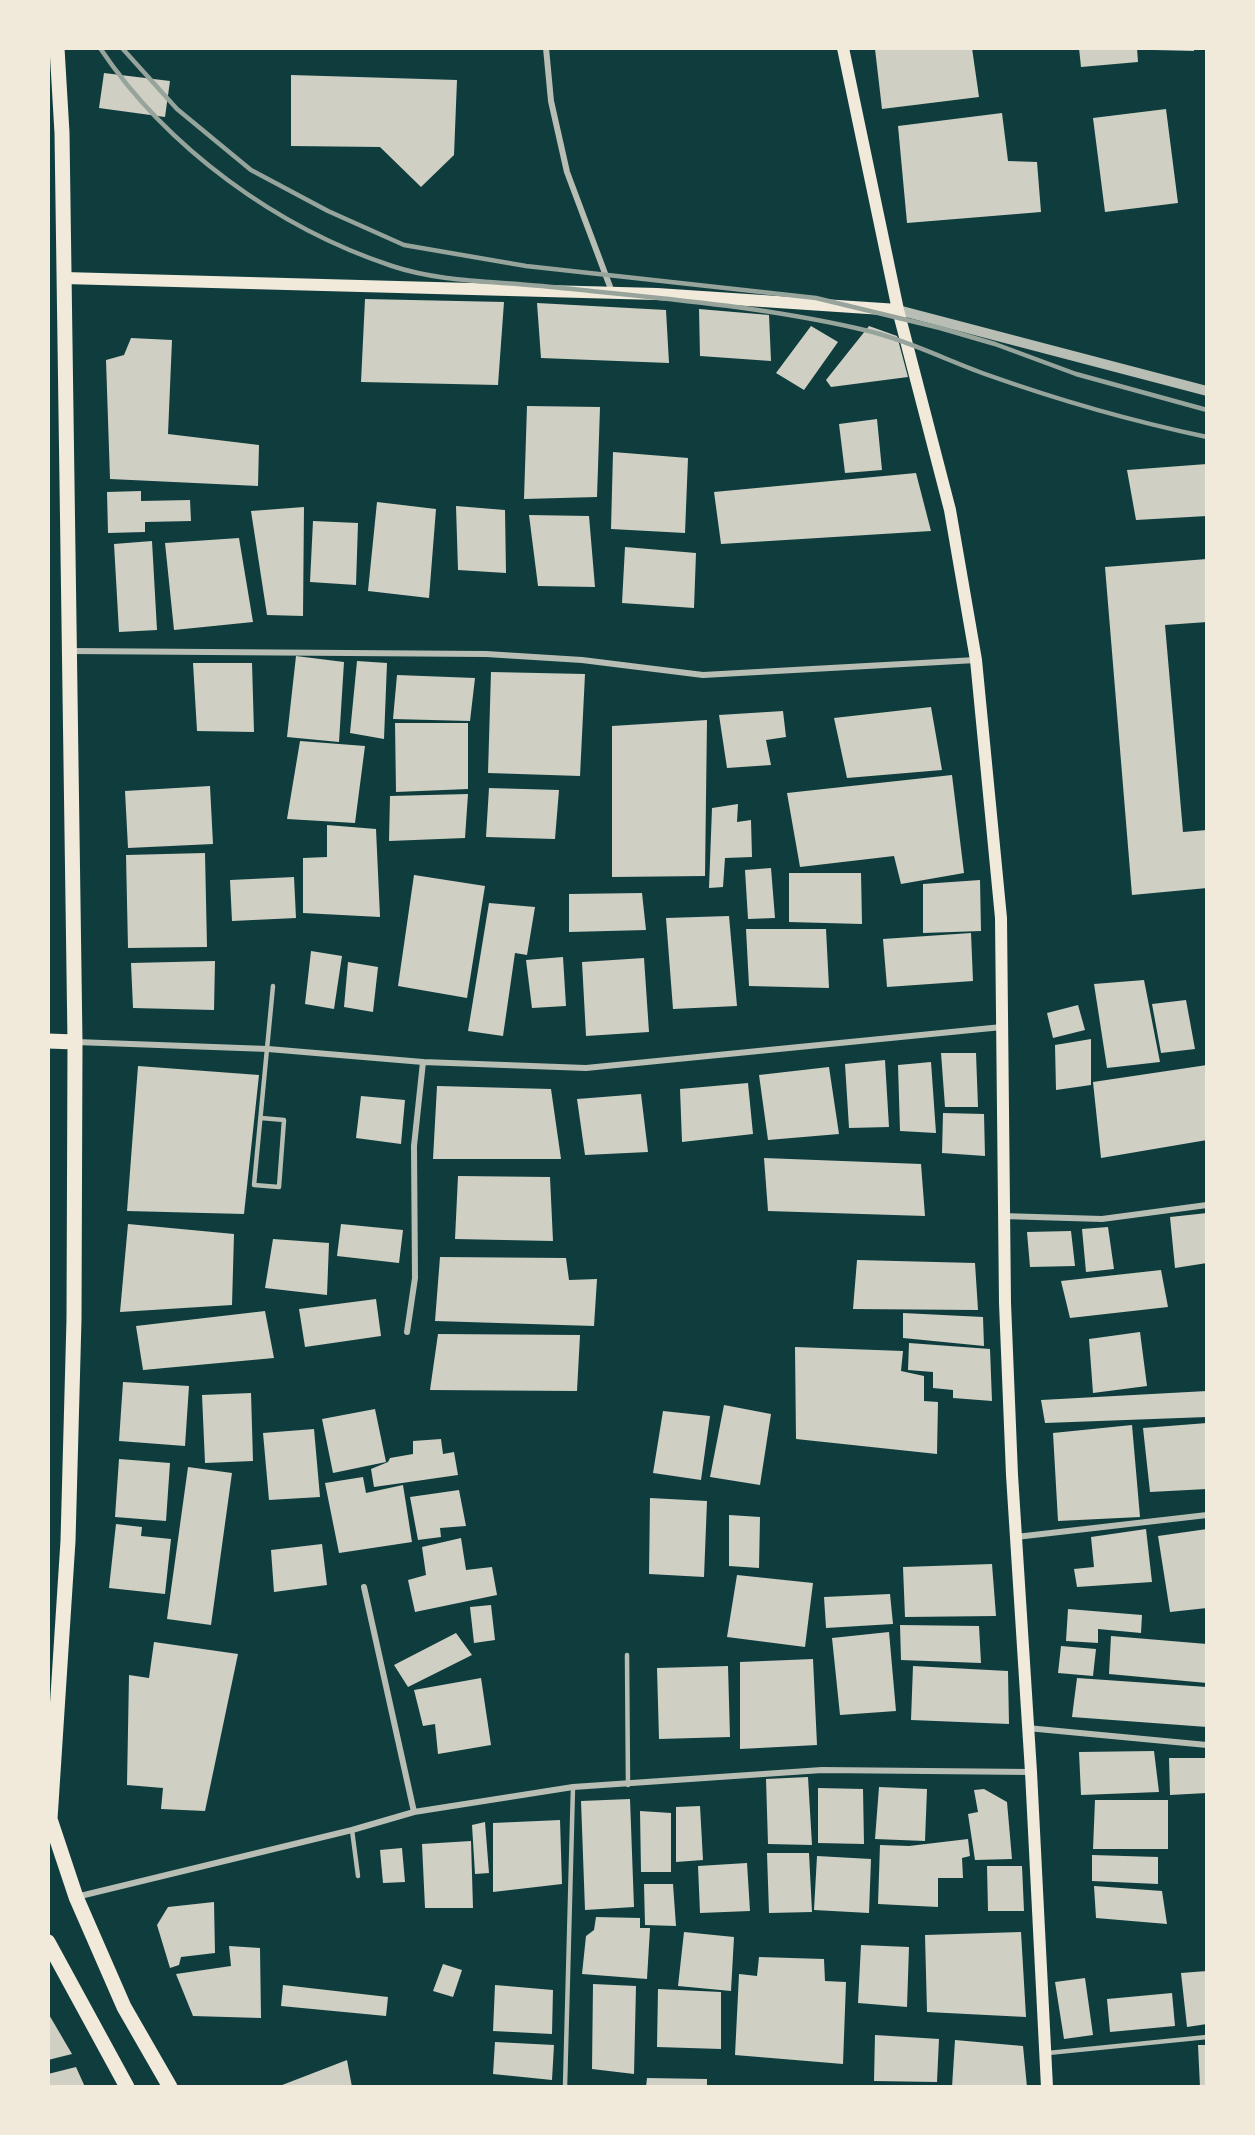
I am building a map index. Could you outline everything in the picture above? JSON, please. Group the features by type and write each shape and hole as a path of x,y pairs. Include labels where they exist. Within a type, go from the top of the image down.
{"main road":[{"path":"57,48 71,651 75,1042 68,1541 50,1819 76,1897 124,2007 170,2087"},
{"path":"843,48 898,310 950,510 976,660 1000,918 1004,1027 1002,1216 1015,1537 1031,1772 1047,2087"},
{"path":"48,277 612,293 898,310"},
{"path":"48,1041 75,1042"},
{"path":"48,1942 127,2087"}],"street":[{"path":"546,48 551,101 567,172 612,293"},
{"path":"898,310 1207,391"},
{"path":"71,651 486,654 582,660 703,675 976,660"},
{"path":"75,1042 268,1049 423,1062 586,1068 1004,1027"},
{"path":"407,1332 415,1278 414,1146 423,1062"},
{"path":"1002,1216 1102,1219 1207,1205"},
{"path":"1015,1537 1207,1515"},
{"path":"364,1587 414,1812"},
{"path":"1027,1728 1207,1746"},
{"path":"76,1897 352,1830 414,1812 573,1787 822,1770 1031,1772"}],"lane":[{"path":"261,1118 284,1120 279,1187 254,1185 273,986"},
{"path":"627,1655 628,1785"},
{"path":"565,2087 573,1787"},
{"path":"352,1830 358,1876"},
{"path":"1045,2053 1207,2037"}],"building":[{"path":"972,48 979,97 882,109 875,49"},
{"path":"1079,48 1137,48 1138,62 1081,67"},
{"path":"1154,48 1194,48 1194,51 1154,50"},
{"path":"104,73 170,81 165,117 99,108"},
{"path":"291,75 457,80 454,155 421,187 380,147 291,146"},
{"path":"1166,109 1178,203 1105,212 1093,118"},
{"path":"1002,113 1008,161 1037,162 1041,212 907,223 898,126"},
{"path":"365,299 504,302 498,385 361,382"},
{"path":"537,303 666,310 669,363 541,358"},
{"path":"699,309 769,315 771,361 700,356"},
{"path":"811,326 838,342 804,390 776,373"},
{"path":"869,326 897,336 908,377 831,387 826,380"},
{"path":"131,338 172,340 168,434 259,445 258,486 110,479 106,360 124,355"},
{"path":"527,406 600,407 597,497 524,499"},
{"path":"877,419 882,470 845,473 839,424"},
{"path":"613,452 688,458 685,533 611,529"},
{"path":"1207,464 1207,516 1136,520 1127,470"},
{"path":"916,473 931,531 721,544 714,492"},
{"path":"141,491 141,501 190,500 191,521 145,522 145,532 108,533 107,492"},
{"path":"377,502 436,509 429,598 368,591"},
{"path":"456,506 505,510 506,573 458,570"},
{"path":"304,507 303,616 267,615 251,511"},
{"path":"529,515 589,516 595,587 538,586"},
{"path":"313,521 358,523 356,585 310,582"},
{"path":"239,538 253,622 174,630 165,543"},
{"path":"152,541 157,630 119,632 114,544"},
{"path":"625,547 696,553 694,608 622,603"},
{"path":"1207,559 1207,622 1165,625 1183,832 1207,830 1207,888 1132,895 1105,567"},
{"path":"296,656 344,662 339,742 287,737"},
{"path":"357,661 387,663 384,739 350,733"},
{"path":"193,663 252,663 254,732 197,731"},
{"path":"491,672 585,674 580,776 488,773"},
{"path":"397,675 475,678 470,721 393,719"},
{"path":"931,707 942,770 847,778 834,718"},
{"path":"783,711 786,737 766,740 771,765 727,768 719,715"},
{"path":"707,720 705,876 612,877 612,726"},
{"path":"395,723 468,723 468,789 396,792"},
{"path":"300,741 365,746 355,823 287,819"},
{"path":"952,775 964,873 901,884 894,856 800,867 787,793"},
{"path":"210,786 213,844 128,848 125,791"},
{"path":"489,788 559,790 555,839 486,837"},
{"path":"468,794 465,838 389,841 390,796"},
{"path":"738,804 737,822 751,820 752,857 725,858 723,887 709,888 712,808"},
{"path":"327,825 376,829 380,917 303,913 303,858 327,857"},
{"path":"205,853 207,947 128,948 126,855"},
{"path":"771,868 775,918 748,919 745,870"},
{"path":"789,873 861,873 862,924 789,922"},
{"path":"414,875 485,886 467,998 398,986"},
{"path":"294,877 296,918 232,921 230,880"},
{"path":"980,880 981,931 923,933 923,884"},
{"path":"642,893 646,930 569,932 569,894"},
{"path":"489,903 535,907 527,955 515,953 503,1036 468,1031"},
{"path":"729,916 737,1006 673,1009 666,918"},
{"path":"746,929 826,929 829,988 749,986"},
{"path":"971,933 973,981 887,987 883,939"},
{"path":"311,951 342,956 334,1009 305,1004"},
{"path":"563,957 566,1006 532,1008 526,960"},
{"path":"644,958 649,1032 586,1036 582,962"},
{"path":"215,961 214,1010 133,1008 131,963"},
{"path":"348,962 378,967 373,1012 344,1007"},
{"path":"1144,980 1160,1062 1107,1068 1094,984"},
{"path":"1186,1000 1195,1049 1161,1053 1152,1004"},
{"path":"1078,1005 1085,1030 1053,1038 1047,1013"},
{"path":"1091,1039 1091,1085 1056,1090 1055,1045"},
{"path":"941,1053 976,1053 978,1107 945,1107"},
{"path":"885,1060 889,1127 849,1128 845,1064"},
{"path":"931,1062 936,1133 900,1131 898,1065"},
{"path":"1207,1065 1207,1140 1101,1158 1093,1082"},
{"path":"138,1066 259,1075 244,1214 127,1211"},
{"path":"829,1067 839,1134 768,1140 759,1075"},
{"path":"748,1083 753,1134 682,1142 680,1089"},
{"path":"437,1086 551,1089 561,1159 433,1159"},
{"path":"641,1094 648,1152 585,1155 577,1099"},
{"path":"361,1096 405,1100 401,1144 356,1138"},
{"path":"943,1113 984,1114 985,1156 942,1153"},
{"path":"764,1158 921,1164 925,1216 768,1211"},
{"path":"458,1176 550,1177 553,1241 455,1239"},
{"path":"1207,1213 1207,1263 1175,1268 1170,1217"},
{"path":"128,1224 234,1234 232,1305 120,1312"},
{"path":"341,1224 403,1230 399,1263 337,1256"},
{"path":"1108,1227 1114,1269 1086,1272 1082,1229"},
{"path":"1071,1231 1075,1266 1030,1267 1027,1232"},
{"path":"273,1239 329,1243 327,1295 265,1288"},
{"path":"440,1257 566,1258 569,1280 597,1279 594,1326 435,1321"},
{"path":"857,1260 975,1263 978,1310 853,1309"},
{"path":"1161,1270 1168,1307 1070,1318 1061,1281"},
{"path":"376,1299 381,1336 305,1347 299,1309"},
{"path":"265,1311 274,1358 143,1370 136,1326"},
{"path":"903,1313 983,1317 984,1346 903,1338"},
{"path":"1140,1332 1147,1386 1093,1393 1089,1339"},
{"path":"438,1334 580,1335 577,1391 430,1390"},
{"path":"909,1343 990,1349 992,1401 953,1398 953,1390 933,1388 933,1372 908,1370"},
{"path":"795,1347 903,1351 901,1371 924,1376 924,1401 938,1402 937,1454 796,1439"},
{"path":"123,1382 189,1386 185,1446 119,1441"},
{"path":"1207,1391 1207,1417 1045,1423 1041,1400"},
{"path":"251,1393 253,1461 205,1463 202,1395"},
{"path":"724,1405 771,1414 760,1485 710,1477"},
{"path":"375,1409 386,1462 333,1473 322,1419"},
{"path":"663,1411 710,1416 701,1480 653,1473"},
{"path":"1207,1423 1207,1489 1150,1492 1143,1428"},
{"path":"1132,1425 1140,1517 1058,1521 1053,1433"},
{"path":"314,1429 320,1497 269,1500 263,1433"},
{"path":"441,1439 443,1454 454,1452 458,1475 374,1487 371,1469 388,1462 390,1458 413,1454 413,1441"},
{"path":"119,1459 170,1463 166,1521 115,1517"},
{"path":"188,1467 232,1473 211,1625 167,1619"},
{"path":"363,1477 366,1493 403,1485 412,1542 339,1553 325,1483"},
{"path":"459,1490 466,1526 440,1528 441,1537 418,1540 410,1497"},
{"path":"650,1498 707,1501 704,1577 649,1574"},
{"path":"729,1515 760,1517 759,1568 729,1566"},
{"path":"116,1524 142,1527 141,1536 171,1539 165,1594 109,1588"},
{"path":"1146,1529 1152,1582 1077,1587 1074,1569 1094,1567 1091,1537"},
{"path":"1207,1529 1207,1608 1170,1612 1158,1536"},
{"path":"461,1538 466,1570 492,1567 497,1595 415,1612 408,1580 426,1575 422,1547"},
{"path":"322,1544 327,1585 274,1592 271,1550"},
{"path":"992,1564 996,1616 905,1617 903,1567"},
{"path":"737,1575 813,1583 805,1647 727,1637"},
{"path":"890,1594 893,1624 826,1628 824,1597"},
{"path":"491,1605 495,1640 474,1643 470,1607"},
{"path":"1068,1609 1142,1615 1141,1633 1098,1629 1098,1643 1066,1641"},
{"path":"900,1625 979,1626 981,1663 901,1660"},
{"path":"889,1632 896,1711 840,1715 832,1638"},
{"path":"456,1633 472,1655 408,1687 394,1665"},
{"path":"1111,1636 1207,1644 1207,1683 1109,1674"},
{"path":"154,1642 238,1654 205,1811 161,1809 163,1788 127,1785 129,1675 149,1678"},
{"path":"1061,1646 1096,1649 1093,1676 1058,1673"},
{"path":"813,1659 817,1745 740,1749 740,1662"},
{"path":"728,1666 730,1737 659,1739 657,1668"},
{"path":"913,1666 1008,1671 1009,1724 911,1720"},
{"path":"481,1678 491,1745 438,1754 435,1724 423,1726 414,1690"},
{"path":"1077,1678 1207,1687 1207,1727 1072,1717"},
{"path":"1154,1751 1159,1792 1081,1795 1079,1752"},
{"path":"1169,1758 1207,1758 1207,1793 1170,1795"},
{"path":"808,1777 812,1845 768,1844 766,1779"},
{"path":"879,1787 927,1789 925,1841 875,1839"},
{"path":"818,1788 863,1789 864,1844 818,1843"},
{"path":"984,1789 1007,1802 1012,1859 975,1860 968,1814 978,1812 974,1790"},
{"path":"630,1799 634,1907 585,1910 581,1801"},
{"path":"1095,1800 1168,1800 1168,1849 1093,1849"},
{"path":"700,1806 703,1860 676,1862 676,1807"},
{"path":"640,1811 671,1813 671,1872 641,1872"},
{"path":"560,1820 562,1884 493,1892 493,1823"},
{"path":"485,1822 489,1873 475,1874 472,1825"},
{"path":"968,1839 970,1856 962,1858 963,1878 938,1878 938,1907 878,1904 880,1845 909,1846"},
{"path":"471,1841 473,1908 425,1908 422,1844"},
{"path":"402,1848 405,1882 383,1883 380,1850"},
{"path":"767,1853 809,1853 812,1912 769,1913"},
{"path":"1092,1855 1158,1857 1158,1884 1092,1881"},
{"path":"817,1856 871,1859 869,1913 814,1910"},
{"path":"747,1863 750,1911 700,1913 698,1866"},
{"path":"987,1866 1022,1866 1024,1911 988,1911"},
{"path":"644,1884 673,1884 676,1926 645,1925"},
{"path":"1094,1886 1162,1891 1167,1924 1096,1918"},
{"path":"214,1902 215,1953 181,1957 179,1965 170,1968 157,1925 168,1907"},
{"path":"596,1917 640,1918 640,1928 650,1928 647,1979 582,1974 586,1936 594,1930"},
{"path":"684,1932 734,1937 731,1991 678,1986"},
{"path":"1021,1932 1026,2017 927,2012 925,1935"},
{"path":"861,1945 909,1947 907,2007 858,2003"},
{"path":"229,1946 260,1948 261,2018 193,2016 176,1974 231,1966"},
{"path":"759,1957 824,1959 825,1981 846,1982 843,2064 735,2055 739,1974 757,1976"},
{"path":"443,1964 462,1970 453,1997 433,1991"},
{"path":"1207,1971 1207,2024 1187,2027 1181,1973"},
{"path":"1085,1978 1093,2035 1064,2039 1055,1982"},
{"path":"593,1984 636,1986 634,2074 592,2069"},
{"path":"283,1985 388,1997 386,2016 281,2006"},
{"path":"495,1985 553,1990 552,2034 493,2031"},
{"path":"658,1989 721,1992 721,2049 657,2047"},
{"path":"1172,1993 1175,2026 1110,2032 1107,1999"},
{"path":"48,2013 72,2054 48,2060"},
{"path":"875,2035 939,2039 937,2082 874,2081"},
{"path":"955,2040 1023,2046 1027,2087 952,2087"},
{"path":"495,2042 554,2045 552,2080 493,2074"},
{"path":"1198,2045 1207,2045 1207,2087 1200,2087"},
{"path":"347,2060 352,2087 277,2087"},
{"path":"76,2067 85,2087 48,2087 48,2074"},
{"path":"647,2078 707,2079 707,2087 646,2087"}],"railway":[{"path":"100,48 127,85 158,119 228,180 267,207 307,230 349,250 392,266 447,278 701,303 781,314 860,329 923,349 1040,393 1123,417 1207,437"},
{"path":"122,48 177,109 251,170 328,211 404,245 526,266 816,298 940,328 995,344 1076,374 1207,410"}]}
